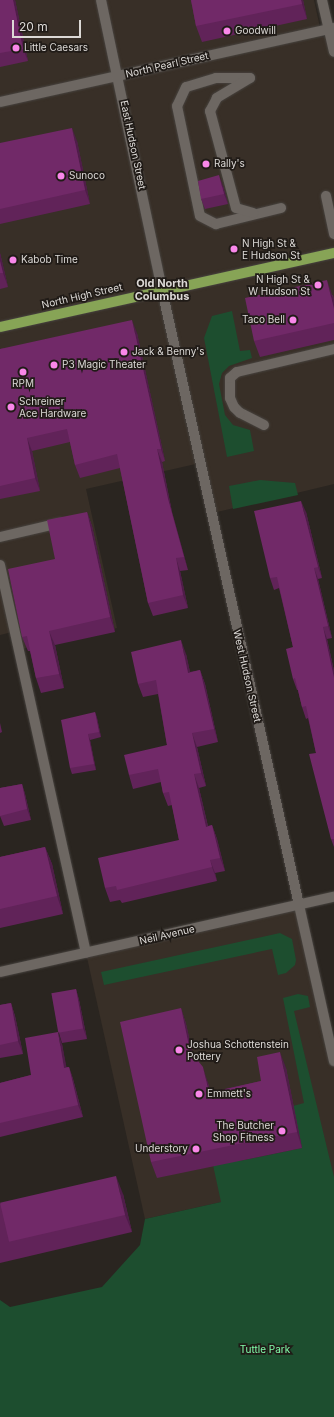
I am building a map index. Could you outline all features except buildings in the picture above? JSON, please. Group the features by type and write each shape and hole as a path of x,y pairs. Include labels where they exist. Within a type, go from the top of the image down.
{"main road":[{"name":"North High Street","path":"0,327 334,253"}],"street":[{"name":"East Hudson Street","path":"101,0 162,290"},
{"path":"322,0 331,28 334,52"},
{"name":"North Pearl Street","path":"0,102 331,28"},
{"path":"259,213 245,212 236,208 210,110 217,98 250,78 216,78 186,87 176,106 200,216 216,224 281,208"},
{"path":"326,196 334,234"},
{"name":"West Hudson Street","path":"162,290 299,905 333,1048 334,1061"},
{"path":"264,425 240,413 234,407 230,398 230,378 237,372 334,349"},
{"path":"0,536 74,520"},
{"path":"0,565 86,953"},
{"name":"Neil Avenue","path":"0,972 334,897"}],"shaded area":[{"path":"0,0 314,0 322,37 334,35 334,484 213,513 200,463 86,489 117,628 16,650 12,632 0,635"},
{"path":"299,905 334,1061 334,1177 145,1219 86,953"}],"green space":[{"path":"232,311 240,351 250,350 252,358 229,366 222,373 219,384 225,415 233,425 250,430 254,451 227,457 204,338 212,316"},
{"path":"260,480 295,483 298,495 233,509 229,486"},
{"path":"280,933 292,939 296,960 295,965 286,973 278,975 272,949 104,985 101,972"},
{"name":"Tuttle Park","path":"298,994 308,996 310,1007 294,1011 334,1177 334,1417 0,1417 0,1300 10,1307 102,1287 140,1245 145,1219 221,1202 213,1165 231,1126 239,1161 302,1148 293,1106 304,1103 283,998"}],"place":[{"name":"Goodwill","path":"227,31"},
{"name":"Little Caesars","path":"16,48"},
{"name":"Rally's","path":"206,164"},
{"name":"Sunoco","path":"61,176"},
{"name":"N High St & E Hudson St","path":"234,249"},
{"name":"Kabob Time","path":"13,260"},
{"name":"N High St & W Hudson St","path":"318,285"},
{"name":"Taco Bell","path":"293,320"},
{"name":"Jack & Benny's","path":"124,352"},
{"name":"P3 Magic Theater","path":"54,365"},
{"name":"RPM","path":"23,372"},
{"name":"Schreiner Ace Hardware","path":"11,407"},
{"name":"Joshua Schottenstein Pottery","path":"179,1050"},
{"name":"Emmett's","path":"199,1094"},
{"name":"The Butcher Shop Fitness","path":"282,1131"},
{"name":"Understory","path":"196,1149"}],"district":[{"name":"Old North Columbus","path":"162,290"}]}
